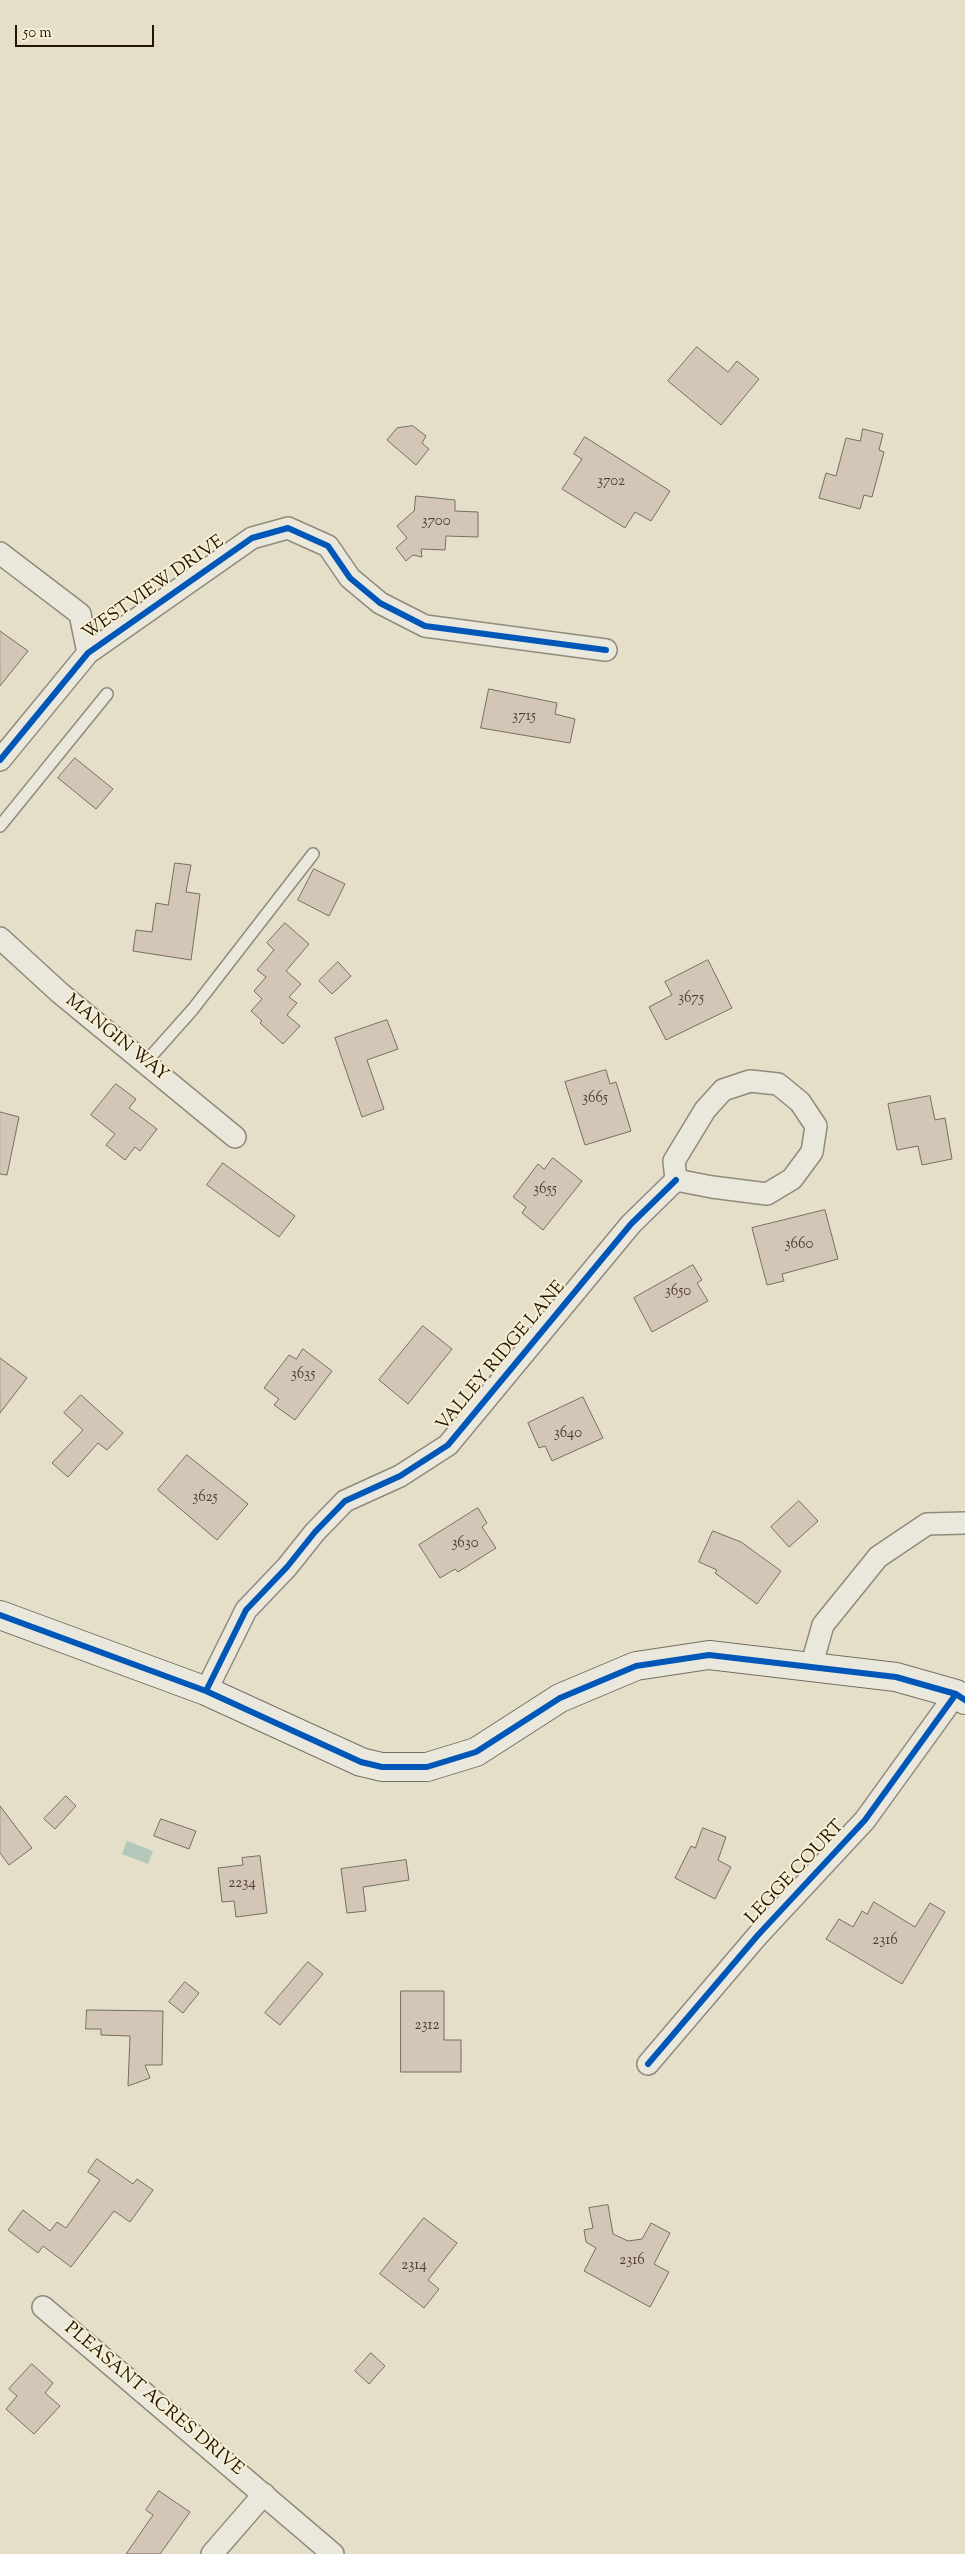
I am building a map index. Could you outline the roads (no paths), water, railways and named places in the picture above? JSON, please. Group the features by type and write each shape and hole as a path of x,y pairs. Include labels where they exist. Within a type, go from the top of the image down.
{"street":[{"name":"WESTVIEW DRIVE","path":"0,760 88,653 252,538 288,528 328,546 350,578 380,603 425,626 606,650"},
{"path":"0,554 80,614 88,653"},
{"name":"MANGIN WAY","path":"0,938 60,994 235,1137"},
{"path":"750,1081 778,1084 800,1102 816,1126 812,1152 792,1179 767,1194 676,1180 674,1161 705,1110 723,1090 750,1081"},
{"name":"VALLEY RIDGE LANE","path":"206,1691 246,1610 287,1567 315,1532 346,1501 400,1476 448,1445 631,1224 676,1180"},
{"path":"812,1667 823,1625 878,1558 926,1524 965,1523"},
{"path":"0,1615 206,1691 361,1762 382,1767 427,1767 476,1752 560,1698 636,1666 709,1655 896,1677 960,1697"},
{"name":"LEGGE COURT","path":"648,2064 758,1935 865,1820 960,1697"},
{"name":"PLEASANT ACRES DRIVE","path":"43,2307 333,2554"},
{"path":"212,2554 264,2494"}],"lane":[{"path":"0,826 108,694"},
{"path":"145,1063 193,1009 313,854"}]}
